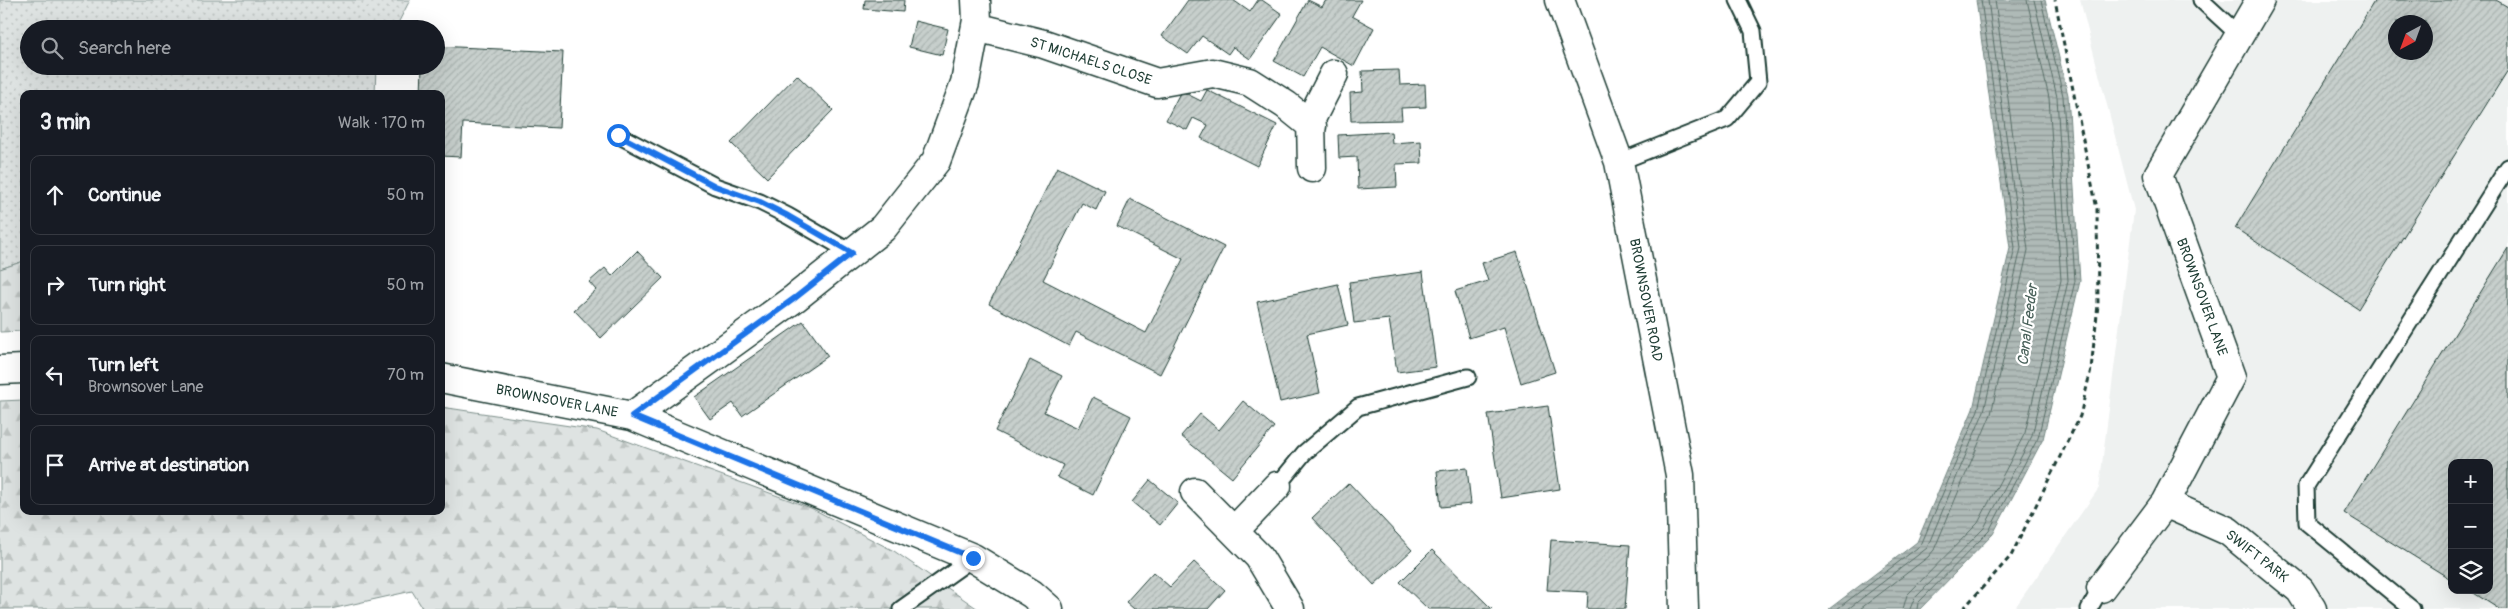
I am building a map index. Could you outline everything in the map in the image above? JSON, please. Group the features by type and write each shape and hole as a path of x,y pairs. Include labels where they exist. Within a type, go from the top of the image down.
{"street":[{"path":"632,416 795,298 883,228 936,161 965,83 976,27 976,0"},
{"name":"BROWNSOVER ROAD","path":"1560,0 1619,162 1680,475 1684,609"},
{"name":"BROWNSOVER LANE","path":"2095,599 2165,503 2231,376 2158,175 2260,0"},
{"name":"ST MICHAELS CLOSE","path":"976,27 1044,44 1157,83 1213,74 1250,82 1286,105 1312,126"},
{"path":"1312,168 1311,119 1334,74"},
{"path":"0,370 20,369"},
{"name":"BROWNSOVER LANE","path":"445,379 632,416 973,558 1032,594 1049,609"},
{"path":"1235,530 1277,486"},
{"path":"1195,492 1235,530 1259,557 1290,609"},
{"name":"SWIFT PARK","path":"2165,503 2228,531 2300,590 2312,609"}],"lane":[{"path":"1619,162 1727,119 1758,82 1753,31 1738,0"},
{"path":"2201,0 2240,36"},
{"path":"618,135 715,186 760,202 788,216 852,253"},
{"path":"2412,609 2307,523 2306,486 2508,168"},
{"path":"1277,486 1304,452 1358,407 1468,376"},
{"path":"901,609 973,558"}],"path":[{"path":"1963,609 2011,556 2080,416 2092,369 2098,305 2098,209 2055,0"}],"shaded area":[{"path":"2080,0 2508,0 2508,609 2014,609 2099,488 2134,210"}],"green space":[{"path":"0,0 410,0 400,20 20,20 20,75 376,75 375,90 20,90 20,262 0,269"},
{"path":"20,262 20,331 0,332 0,269"},
{"path":"20,400 20,515 445,515 445,408 597,430 811,508 894,551 978,609 423,609 412,591 331,609 0,609 0,401"}],"water":[{"name":"Canal Feeder","path":"1976,0 2045,0 2068,95 2080,281 2043,439 1993,534 1920,609 1829,609 1917,542 1973,409 2010,248"}],"building":[{"path":"865,0 904,0 903,12 864,9"},
{"path":"1188,0 1233,0 1250,12 1258,0 1262,0 1282,14 1250,59 1233,47 1228,54 1202,36 1188,54 1162,36"},
{"path":"1308,0 1322,7 1326,0 1361,0 1352,16 1374,28 1354,66 1320,47 1303,77 1274,61"},
{"path":"2375,0 2496,0 2508,7 2508,70 2358,309 2235,228"},
{"path":"915,21 948,29 942,55 909,47"},
{"path":"445,46 563,52 559,128 463,123 461,157 445,156 445,90 421,90 422,75 445,75"},
{"path":"1399,70 1400,85 1425,84 1426,107 1401,108 1402,120 1351,121 1350,93 1363,92 1362,71"},
{"path":"797,75 833,110 767,178 731,143"},
{"path":"1207,90 1277,125 1257,166 1201,138 1208,125 1193,118 1187,130 1166,120 1181,91 1201,101"},
{"path":"1391,132 1392,143 1421,141 1422,163 1396,164 1397,187 1358,189 1357,157 1339,158 1338,135"},
{"path":"1057,167 1105,191 1096,210 1082,203 1043,280 1146,333 1183,259 1117,226 1130,199 1224,247 1160,374 1076,332 1069,346 989,304"},
{"path":"2508,248 2508,609 2499,609 2475,594 2493,594 2493,459 2448,459 2448,578 2344,513"},
{"path":"637,251 663,278 601,338 574,310 596,290 589,282 605,268 612,276"},
{"path":"1517,252 1555,372 1521,383 1504,327 1469,338 1455,291 1488,281 1482,263"},
{"path":"1423,272 1436,367 1397,372 1389,319 1354,323 1349,282"},
{"path":"1338,284 1348,325 1307,334 1320,393 1280,402 1257,302"},
{"path":"803,321 828,356 742,416 733,403 710,419 694,397"},
{"path":"1030,360 1062,376 1044,412 1078,428 1093,397 1131,416 1093,495 1057,477 1063,465 995,431"},
{"path":"1243,401 1274,427 1232,478 1181,436 1200,414 1219,430"},
{"path":"1548,406 1560,489 1501,498 1488,414"},
{"path":"1467,468 1471,504 1441,507 1437,471"},
{"path":"1150,480 1178,503 1160,525 1132,502"},
{"path":"1349,483 1412,550 1374,585 1312,518"},
{"path":"1551,540 1630,545 1625,609 1587,609 1588,592 1547,590"},
{"path":"1432,550 1492,609 1428,609 1400,582"},
{"path":"1194,562 1225,590 1208,609 1134,609 1126,602 1153,572 1170,587"}],"route":[{"path":"618,135 715,186 760,202 788,216 852,253 795,298 632,416 973,558"}]}
